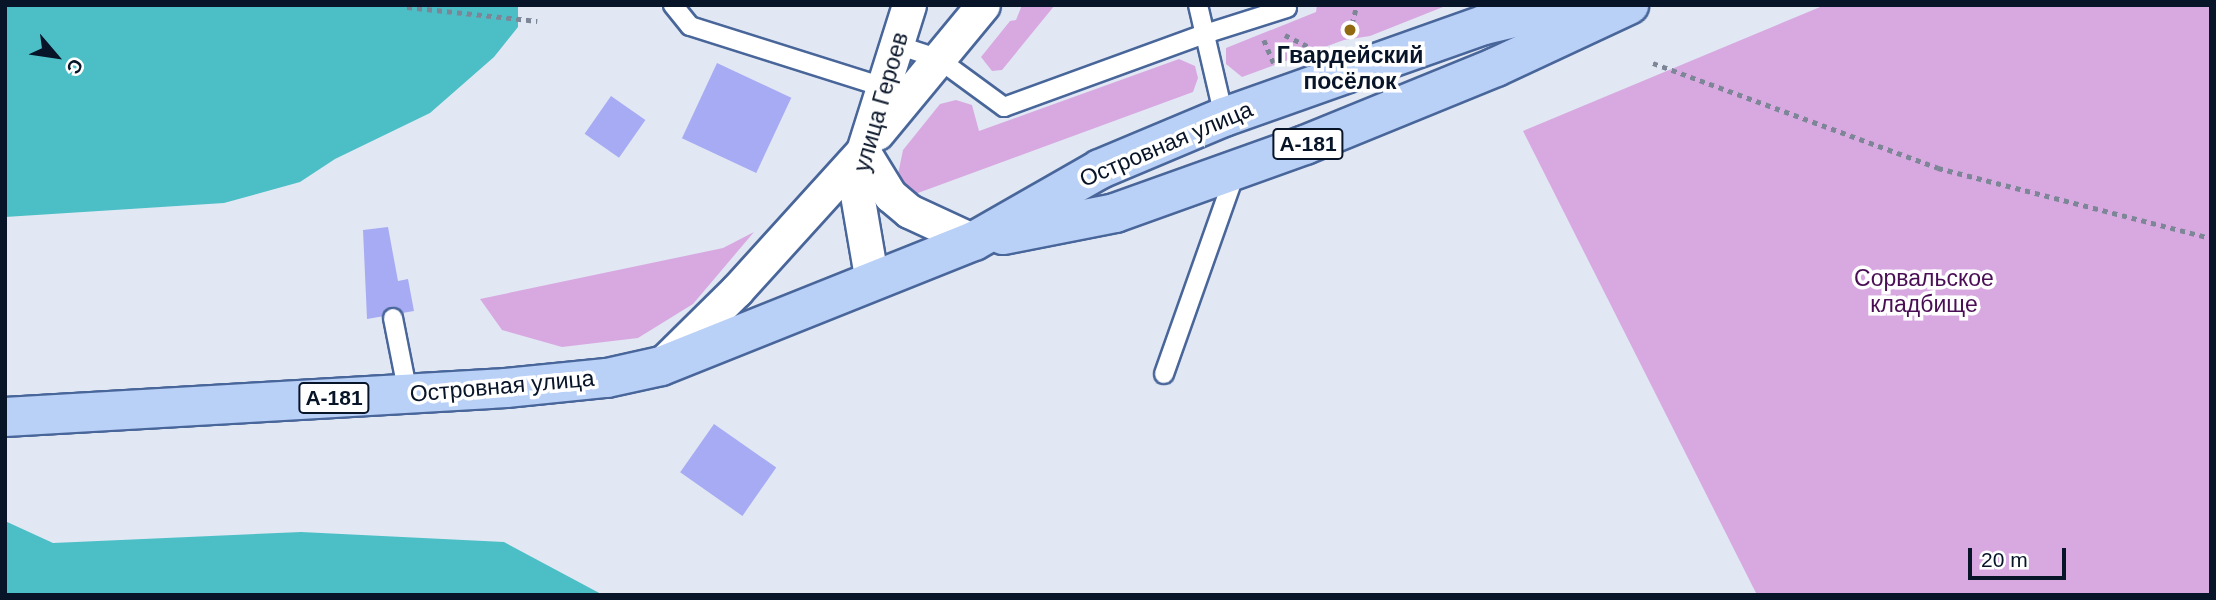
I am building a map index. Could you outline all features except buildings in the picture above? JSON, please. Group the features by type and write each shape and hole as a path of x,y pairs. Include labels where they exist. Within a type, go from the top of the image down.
{"main road":[{"name":"Островная улица","path":"5,417 408,394 607,378 661,366 974,241 1100,169 1224,117 1484,25 1569,5"},
{"name":"Островная улица","path":"974,241 1115,213 1236,170 1496,67 1629,5"},
{"path":"1224,117 1236,170"}],"street":[{"name":"улица Героев","path":"872,282 856,188 863,151 909,5"},
{"path":"661,366 762,264 863,151 983,5"},
{"path":"863,151 890,195 909,211 974,241"}],"lane":[{"path":"673,5 690,26 884,88"},
{"path":"1198,5 1224,117"},
{"path":"897,45 937,58 1004,107 1205,34 1287,8"},
{"path":"1164,374 1236,170"},
{"path":"393,318 408,394"}],"path":[{"path":"1345,46 1357,5"},
{"path":"407,7 537,21"},
{"path":"1255,18 1315,49"},
{"path":"1255,18 1275,66 1280,69"},
{"path":"1653,63 1938,168 2211,238"}],"green space":[{"path":"1022,5 1055,5 1002,70 992,71 981,57 1010,21 1016,20"},
{"path":"1317,5 1448,5 1370,36 1344,40 1242,77 1226,64 1226,48 1316,12"},
{"name":"Сорвальское кладбище","path":"1825,5 2211,5 2211,595 1757,595 1523,131"},
{"path":"1179,59 1195,66 1198,78 1193,92 907,197 897,179 903,150 940,104 956,100 972,105 979,131"},
{"path":"754,232 693,304 638,338 562,347 502,330 480,299 723,248"}],"water":[{"path":"5,5 518,5 518,27 494,57 430,113 335,159 300,182 224,203 5,217"},
{"path":"5,521 53,543 301,532 504,542 603,595 5,595"}],"place":[{"name":"Гвардейский посёлок","path":"1350,30"}]}
